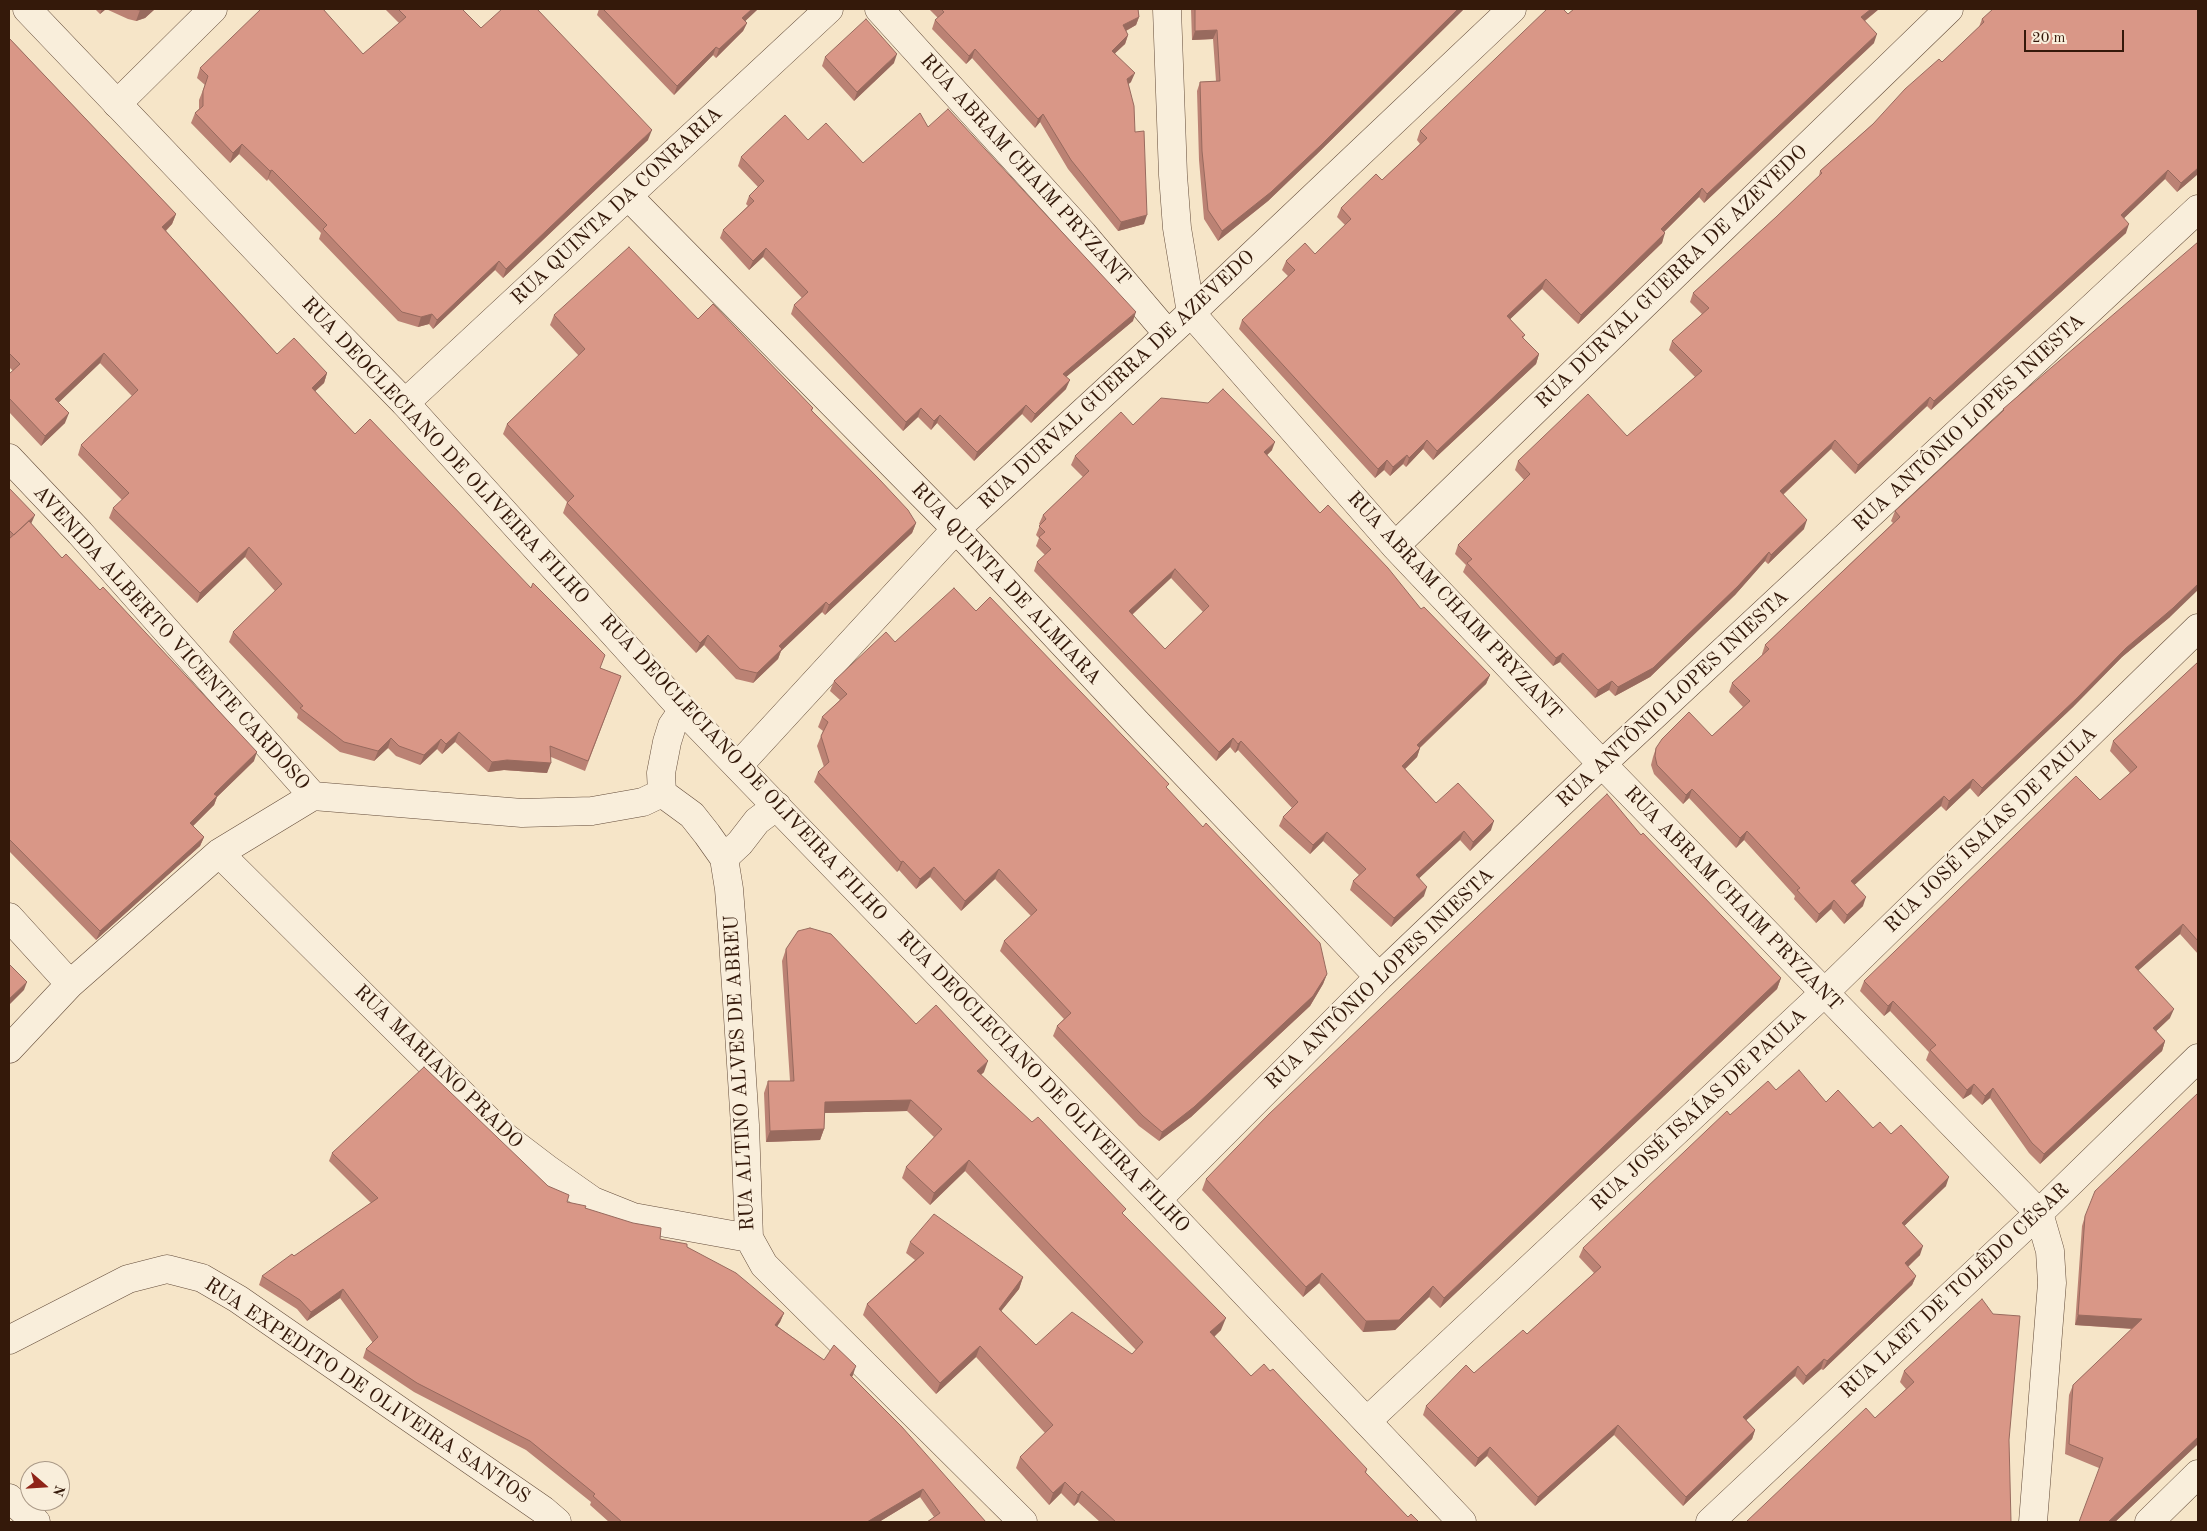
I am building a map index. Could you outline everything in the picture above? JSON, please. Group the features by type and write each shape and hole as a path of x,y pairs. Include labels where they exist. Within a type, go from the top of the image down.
{"street":[{"name":"RUA DEOCLECIANO DE OLIVEIRA FILHO","path":"27,9 406,403 683,710 1157,1200 1462,1522"},
{"path":"117,104 213,9"},
{"name":"RUA QUINTA DA CONRARIA","path":"406,403 829,9"},
{"name":"RUA ABRAM CHAIM PRYZANT","path":"879,9 1076,226 1168,334"},
{"path":"1167,9 1177,228 1190,313"},
{"name":"RUA DURVAL GUERRA DE AZEVEDO","path":"738,766 956,529 1168,334 1512,9"},
{"name":"RUA DURVAL GUERRA DE AZEVEDO","path":"1395,546 1949,9"},
{"name":"RUA QUINTA DE ALMIARA","path":"629,197 956,529 1379,977"},
{"name":"RUA ANTÔNIO LOPES INIESTA","path":"1157,1200 1379,977 1602,764 2198,209"},
{"name":"RUA ABRAM CHAIM PRYZANT","path":"1190,313 1395,546 1602,764 2039,1213"},
{"name":"AVENIDA ALBERTO VICENTE CARDOSO","path":"9,458 80,533 313,796"},
{"name":"RUA JOSÉ ISAÍAS DE PAULA","path":"1367,1421 1824,993 2196,634"},
{"path":"662,793 661,773 667,742 672,726 683,710"},
{"path":"9,1049 70,984 219,853 313,796 522,813 592,811 643,802 662,793"},
{"path":"662,793 692,815 724,858 740,843 757,821 777,806"},
{"name":"RUA MARIANO PRADO","path":"219,853 504,1136 546,1168 593,1202 633,1217 749,1238"},
{"name":"RUA ALTINO ALVES DE ABREU","path":"724,858 729,889 733,940 745,1125 749,1238 764,1265 922,1419 1023,1522"},
{"path":"9,917 70,984"},
{"name":"RUA LAET DE TOLÊDO CÉSAR","path":"1710,1522 2039,1213 2198,1058"},
{"path":"2033,1522 2052,1283 2050,1251 2039,1213"},
{"name":"RUA EXPEDITO DE OLIVEIRA SANTOS","path":"9,1340 128,1279 167,1268 202,1278 238,1299 543,1510 557,1522"},
{"path":"2149,1522 2198,1474"},
{"path":"9,1498 36,1522"}],"building":[{"path":"261,9 323,9 363,54 406,17 398,9 462,9 481,28 502,9 537,9 652,130 506,269 499,261 437,320 432,314 421,317 402,312 323,229 327,225 272,170 270,171 242,144 233,153 195,113 203,106 203,91 208,76 200,68"},
{"path":"603,9 752,9 742,18 747,23 719,49 716,47 677,86"},
{"path":"941,9 1138,9 1139,17 1123,25 1128,35 1112,51 1135,73 1127,79 1134,106 1135,132 1144,131 1147,215 1121,222 1071,160 1043,114 1038,119 975,49 969,56 935,20 944,12"},
{"path":"1195,9 1458,9 1320,146 1271,192 1222,231 1208,210 1202,151 1200,82 1220,81 1217,30 1195,31"},
{"path":"1547,9 1563,9 1568,14 1574,9 1871,9 1861,17 1877,34 1707,194 1702,188 1661,229 1665,233 1581,315 1546,279 1507,316 1525,335 1522,337 1539,354 1437,451 1427,440 1409,458 1407,455 1393,467 1387,460 1378,469 1242,320 1295,270 1286,261 1305,243 1315,254 1351,219 1341,208 1376,174 1382,180 1427,138 1420,131"},
{"path":"1993,9 2198,9 2198,168 2181,183 2168,170 2121,215 2129,224 1934,401 1930,397 1858,465 1835,440 1780,491 1807,520 1771,555 1769,552 1738,586 1653,668 1618,687 1612,681 1598,690 1563,653 1556,658 1467,563 1472,559 1458,545 1530,474 1518,461 1588,394 1627,436 1702,371 1672,341 1709,308 1693,293 1822,173 1820,171 1873,124 1905,89 1939,59 1942,62 1984,22 1982,19"},
{"path":"866,19 897,54 857,92 825,57"},
{"path":"9,38 176,214 162,227 277,354 294,338 327,373 312,388 355,434 370,419 531,588 533,583 605,655 600,668 621,676 588,761 550,746 551,763 507,760 492,762 459,732 446,744 441,739 424,755 399,746 391,738 378,751 344,742 300,708 303,706 233,632 282,584 249,547 200,593 113,508 129,493 81,445 138,390 104,353 55,399 69,413 45,436 9,398 9,374 20,364 9,353"},
{"path":"948,109 1136,312 1063,374 1070,380 1035,414 1026,405 977,452 940,415 934,421 921,408 906,422 794,305 808,292 766,248 753,261 723,230 754,201 749,196 764,181 741,157 785,115 808,140 826,123 863,163 920,113 928,127"},
{"path":"2198,242 2198,584 2126,648 2077,698 1982,788 1973,779 1949,801 1944,796 1851,881 1866,897 1847,915 1834,900 1819,914 1797,890 1800,888 1747,831 1740,838 1692,789 1686,795 1657,765 1656,748 1662,739 1689,712 1712,736 1750,701 1732,683 1769,649 1765,645 1900,517 1895,511 2003,409"},
{"path":"629,247 698,319 713,304 813,408 811,410 908,510 916,523 829,605 826,602 779,646 782,649 757,673 740,669 708,635 700,643 567,503 574,496 507,424 585,349 554,315"},
{"path":"1223,389 1275,442 1264,452 1320,513 1328,505 1388,568 1421,609 1424,607 1490,675 1417,745 1420,748 1402,766 1436,803 1458,783 1494,821 1473,842 1464,831 1416,875 1427,887 1394,918 1353,881 1366,869 1327,832 1313,845 1283,817 1298,802 1241,741 1238,744 1233,738 1219,752 1037,562 1051,549 1039,537 1045,532 1039,526 1046,519 1043,515 1089,471 1075,456 1121,412 1133,425 1161,398 1208,403","holes":["1175,569 1209,606 1165,649 1129,611"]},
{"path":"9,488 35,515 14,535 9,530"},
{"path":"29,521 62,558 66,554 100,590 103,587 257,752 214,794 217,796 190,823 204,837 100,931 9,839 9,539"},
{"path":"954,588 976,611 990,597 1169,784 1166,787 1203,827 1206,823 1320,943 1327,974 1313,996 1194,1107 1162,1132 1143,1116 1057,1026 1071,1013 1004,941 1037,910 999,869 965,901 934,867 920,879 903,861 901,862 818,772 829,762 821,736 828,722 822,717 847,694 834,681 886,632 895,642"},
{"path":"2198,662 2198,941 2183,924 2135,967 2174,1009 2153,1028 2165,1041 2044,1154 2032,1143 1993,1088 1985,1096 1974,1084 1967,1090 1930,1050 1936,1045 1893,1001 1888,1006 1864,981 2076,776 2100,800 2137,767 2113,741"},
{"path":"1607,794 1641,835 1643,833 1781,978 1444,1298 1433,1286 1399,1320 1366,1321 1322,1273 1306,1287 1206,1179 1269,1114"},
{"path":"810,928 831,934 916,1024 936,1005 988,1061 977,1071 1032,1122 1038,1117 1126,1209 1122,1213 1226,1318 1210,1332 1251,1376 1264,1364 1270,1371 1273,1369 1367,1469 1365,1472 1408,1517 1411,1514 1419,1522 1116,1522 1082,1491 1078,1495 1065,1482 1053,1493 1020,1457 1053,1425 980,1346 940,1383 867,1304 924,1253 910,1242 934,1214 1023,1277 999,1309 1036,1345 1072,1312 1132,1354 1143,1342 969,1160 934,1193 906,1167 942,1129 911,1100 825,1102 824,1129 770,1131 768,1081 794,1081 786,949 798,931"},
{"path":"9,964 27,982 9,999"},
{"path":"424,1067 548,1186 569,1195 567,1202 586,1206 585,1208 633,1223 661,1228 660,1239 687,1244 687,1247 736,1273 784,1313 775,1325 824,1360 834,1345 856,1366 850,1375 902,1427 986,1522 927,1522 940,1513 923,1489 867,1522 622,1522 593,1496 595,1494 530,1441 417,1383 366,1349 378,1337 343,1289 311,1312 300,1300 262,1276 292,1254 294,1256 378,1198 332,1153"},
{"path":"1799,1070 1826,1102 1838,1090 1873,1128 1880,1122 1891,1134 1901,1125 1949,1177 1902,1223 1923,1246 1905,1263 1916,1276 1827,1361 1824,1359 1806,1376 1798,1366 1743,1417 1755,1430 1686,1497 1618,1425 1538,1497 1490,1447 1478,1458 1426,1406 1466,1365 1474,1373 1523,1330 1527,1334 1601,1267 1583,1248 1727,1111 1730,1115 1768,1081 1776,1090"},
{"path":"2198,1093 2198,1437 2108,1522 2079,1522 2103,1458 2069,1444 2073,1385 2142,1319 2078,1315 2085,1216 2095,1191"},
{"path":"1982,1299 1993,1314 2020,1316 2009,1440 2011,1522 1746,1522 1866,1408 1875,1418 1914,1382 1904,1371"}]}
